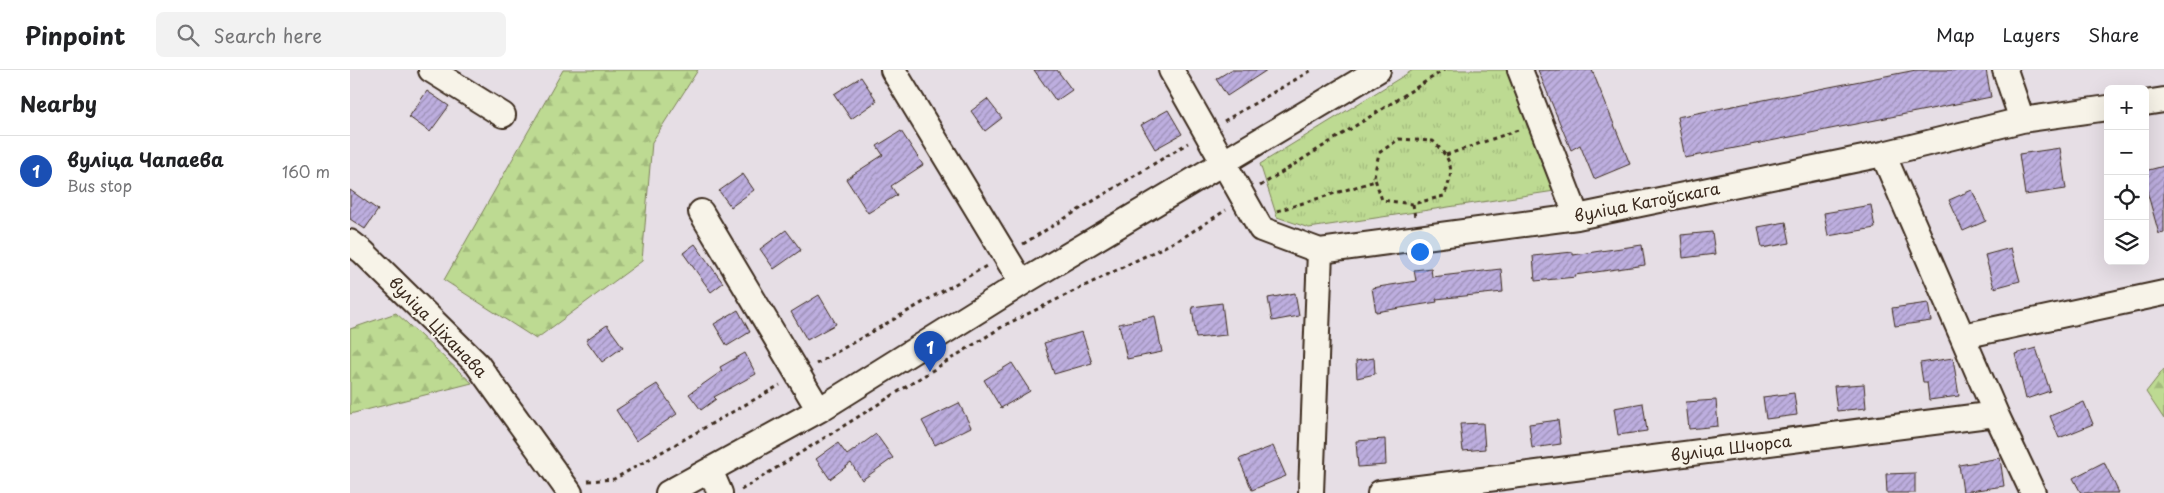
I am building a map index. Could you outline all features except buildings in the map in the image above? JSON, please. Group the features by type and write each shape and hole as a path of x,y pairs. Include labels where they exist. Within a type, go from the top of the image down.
{"street":[{"path":"431,70 503,115"},
{"path":"893,70 1022,283"},
{"name":"вуліца Катоўскага","path":"1171,70 1261,228 1320,251 1577,217 1883,154 2022,120 2104,109"},
{"path":"668,493 819,410 1022,283 1378,70"},
{"path":"1520,70 1577,217"},
{"path":"2005,70 2022,120"},
{"path":"2149,102 2164,100"},
{"path":"1883,154 1996,414 2033,493"},
{"path":"701,212 819,410"},
{"name":"вуліца Ціханава","path":"350,242 363,252 477,364 567,488"},
{"path":"1311,493 1320,251"},
{"path":"1963,336 2164,294"},
{"name":"вуліца Шчорса","path":"1380,493 1996,414"},
{"path":"710,470 720,493"}],"path":[{"path":"567,488 614,479 1005,255 1207,131 1312,70"},
{"path":"1250,208 1279,173 1444,70"},
{"path":"1446,155 1541,122"},
{"path":"1399,139 1433,141 1446,155 1452,176 1444,196 1412,204 1382,200 1374,176 1379,153 1399,139"},
{"path":"736,493 1005,325 1184,237 1250,208 1375,181"}],"green space":[{"path":"563,70 698,70 652,142 642,261 536,339 444,280"},
{"path":"1413,70 1515,70 1568,189 1309,228 1277,217 1260,164"},
{"path":"396,313 472,383 350,414 350,329"},
{"path":"2164,369 2164,419 2146,392"}],"place":[{"name":"вуліца Чапаева","path":"930,372"}]}
